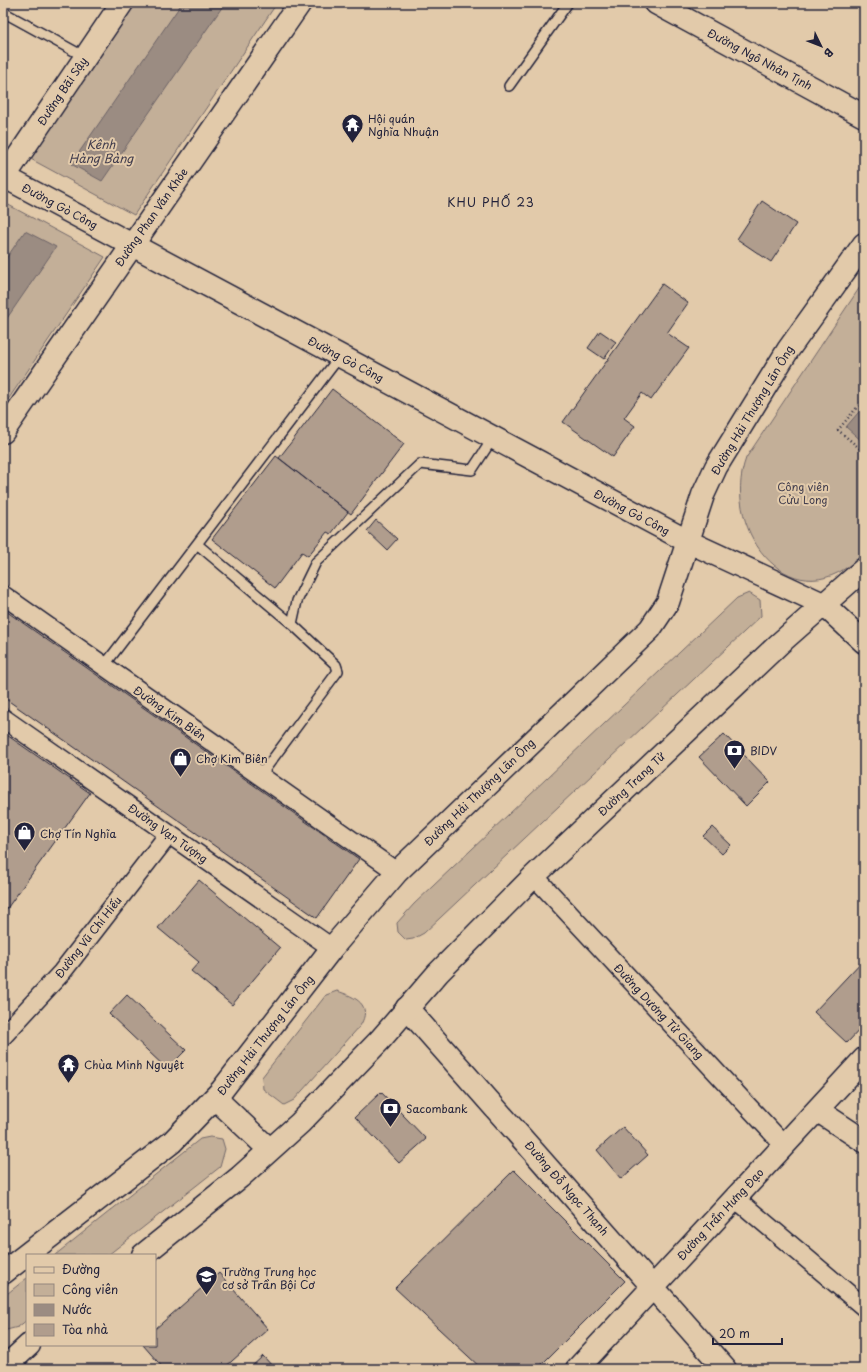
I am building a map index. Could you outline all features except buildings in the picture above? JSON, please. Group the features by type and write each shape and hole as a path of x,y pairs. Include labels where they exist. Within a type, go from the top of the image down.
{"street":[{"name":"Đường Bãi Sậy","path":"3,177 122,3"},
{"name":"Đường Phan Văn Khỏe","path":"3,432 300,3"},
{"name":"Đường Ngô Nhân Tịnh","path":"667,6 864,116"},
{"name":"Đường Gò Công","path":"3,177 689,542 823,604 864,642"},
{"name":"Đường Hải Thượng Lãn Ông","path":"28,1254 172,1142 215,1098 332,948 397,872 650,629 668,602 689,542 703,495 716,467 788,350 864,244"},
{"name":"Đường Trang Tử","path":"407,1008 438,973 534,876 779,644 864,569"},
{"name":"Đường Kim Biên","path":"3,595 397,872"},
{"name":"Đường Vạn Tượng","path":"3,718 332,948"},
{"name":"Đường Vũ Chí Hiếu","path":"3,1036 62,972 169,834"},
{"name":"Đường Dương Tử Giang","path":"534,876 784,1146"},
{"path":"144,1254 240,1177 270,1150 335,1089 407,1008"},
{"name":"Đường Đỗ Ngọc Thạnh","path":"407,1008 725,1369"},
{"name":"Đường Trần Hưng Đạo","path":"577,1369 864,1059"},
{"path":"215,1098 270,1150"},
{"path":"817,1110 864,1141"},
{"path":"735,1198 864,1308"},
{"name":"Đường Hải Thượng Lãn Ông","path":"3,1273 26,1255"},
{"path":"3,1369 28,1346"}],"lane":[{"path":"509,86 568,3"},
{"path":"3,12 86,57"},
{"path":"104,666 340,356"},
{"path":"292,624 297,601 316,562 414,469 420,464 472,470 493,438"},
{"path":"197,544 292,624 336,665 338,671 260,776"}],"path":[{"path":"864,399 838,430 864,452"}],"green space":[{"path":"134,3 277,3 134,215 27,157"},
{"path":"3,202 105,257 3,407"},
{"name":"Công viên Cửu Long","path":"864,281 864,552 838,573 813,579 790,575 769,561 754,540 743,514 741,486 746,458"},
{"path":"749,593 760,600 761,616 424,933 413,939 406,940 398,932 397,923 414,904 737,598"},
{"path":"337,991 356,999 360,1003 365,1013 364,1019 360,1026 294,1100 284,1105 263,1089 262,1077 326,995"},
{"path":"210,1137 222,1139 225,1149 220,1167 109,1254 56,1254 200,1139"},
{"path":"26,1279 26,1321 18,1327 3,1331 3,1297"}],"water":[{"name":"Kênh Hàng Bàng","path":"182,3 225,3 102,181 71,164"},
{"path":"25,231 56,247 3,324 3,263"},
{"path":"864,406 864,443 846,427"}],"place":[{"name":"Hội quán Nghĩa Nhuận","path":"353,144"},
{"name":"BIDV","path":"735,770"},
{"name":"Chợ Kim Biên","path":"181,778"},
{"name":"Chợ Tín Nghĩa","path":"25,852"},
{"name":"Chùa Minh Nguyệt","path":"69,1084"},
{"name":"Sacombank","path":"390,1128"},
{"name":"Trường Trung học cơ sở Trần Bội Cơ","path":"206,1296"}],"district":[{"name":"KHU PHỐ 23","path":"491,202"}]}
